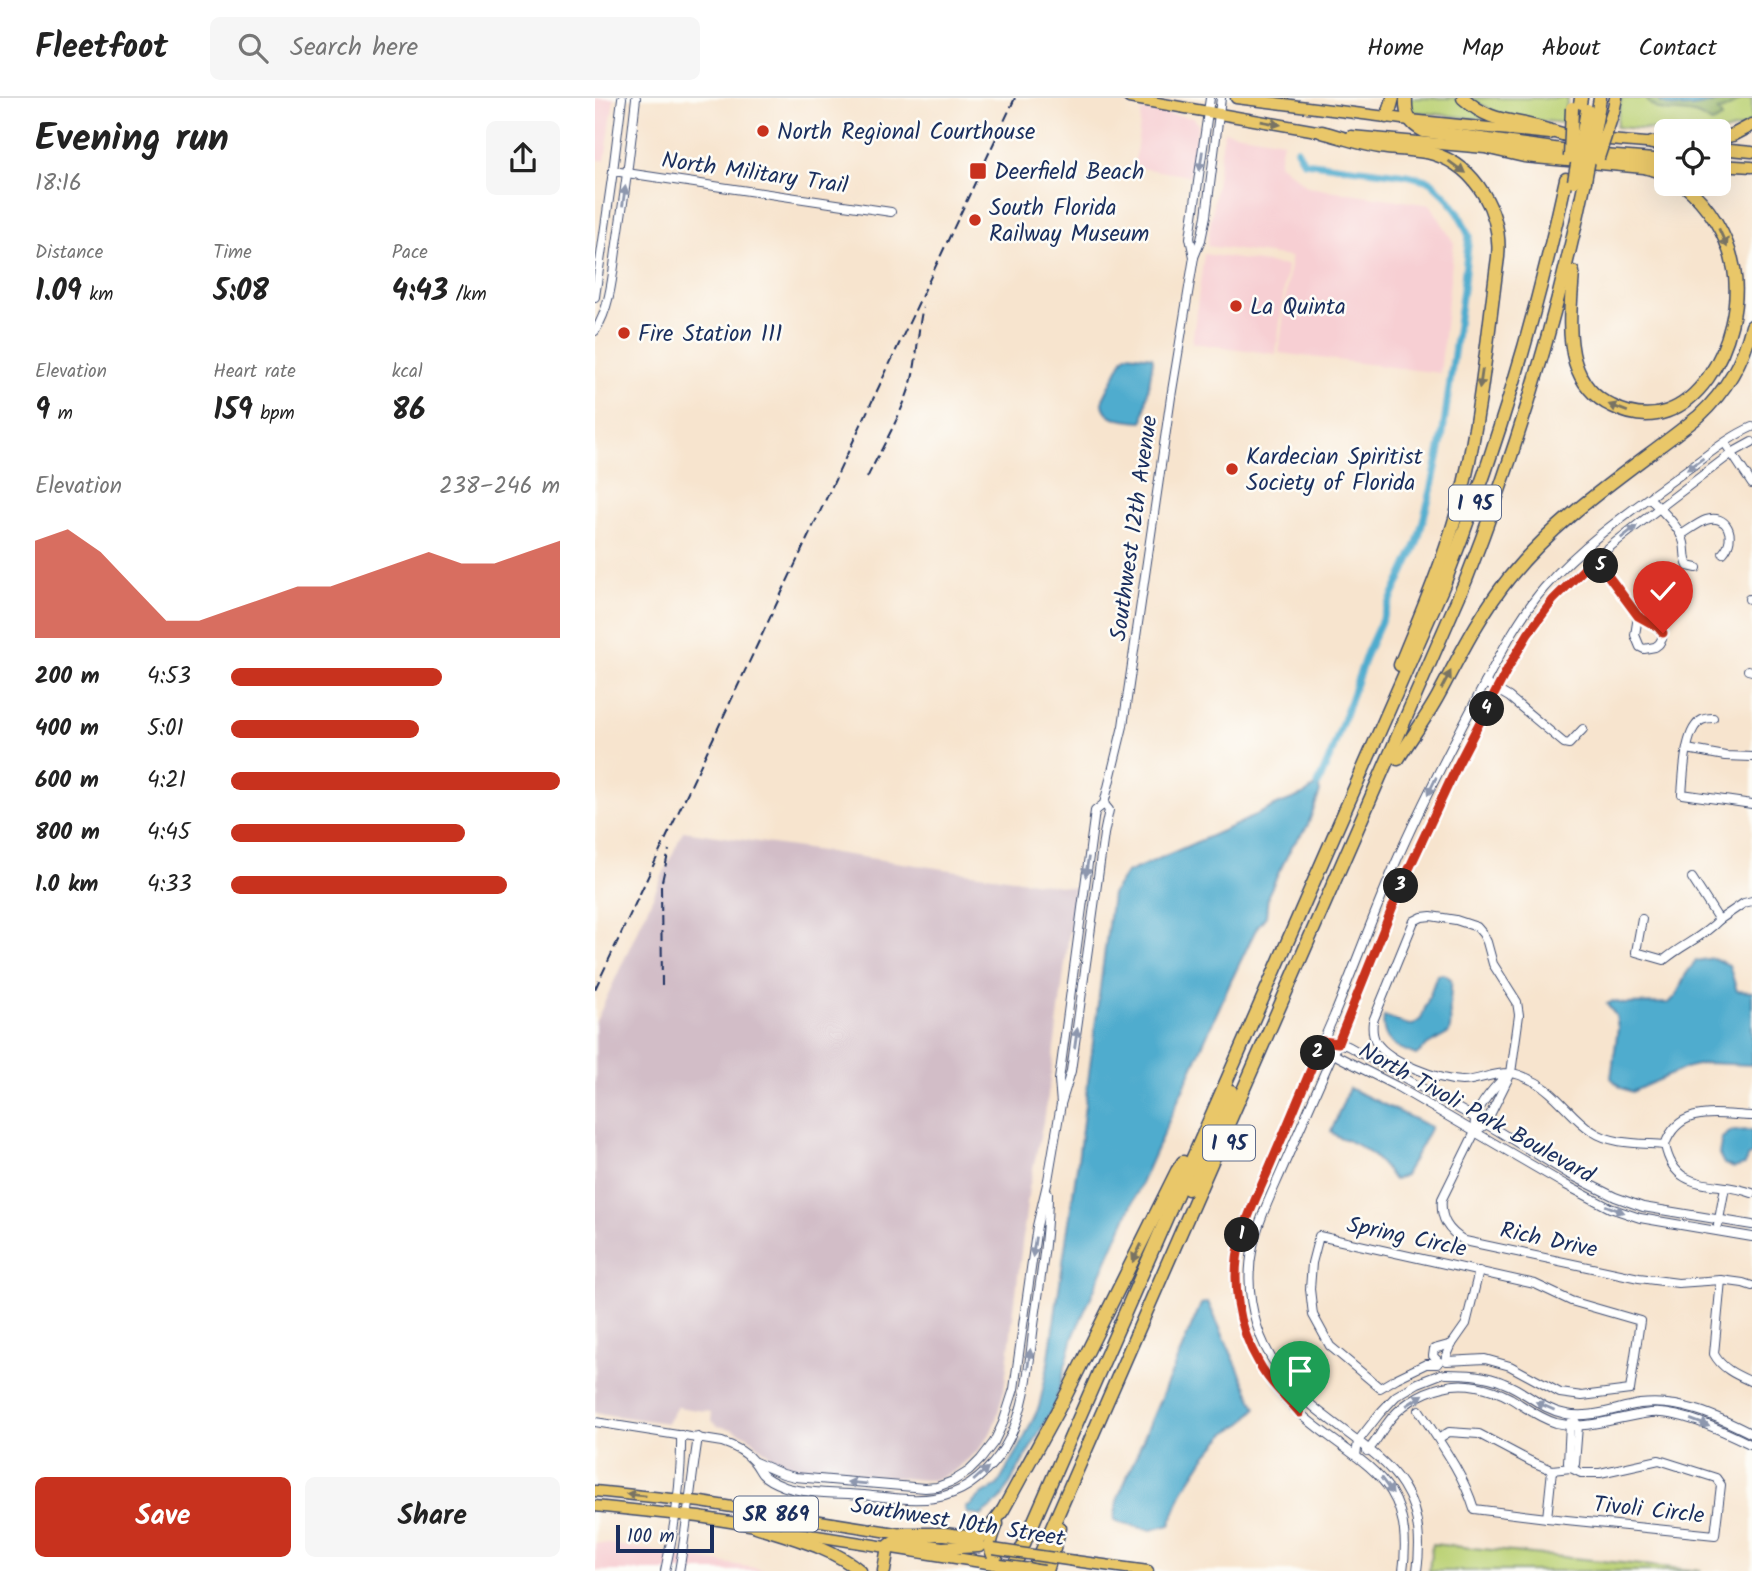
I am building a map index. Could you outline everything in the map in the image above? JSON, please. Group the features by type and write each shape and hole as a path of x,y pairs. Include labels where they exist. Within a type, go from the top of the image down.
{"highway":[{"path":"1386,117 1393,98"},
{"path":"1406,98 1406,111 1410,120 1418,128 1430,133 1573,155"},
{"path":"1463,98 1493,118 1569,136"},
{"path":"1035,1571 1455,578 1520,394 1580,181 1592,105 1616,98"},
{"name":"I 95","path":"1035,1571 1060,1528 1398,759 1460,616 1503,503 1541,389 1573,272 1580,181 1573,155 1592,105"},
{"name":"I 95","path":"1006,1568 1205,1129 1444,584 1493,451 1549,255 1580,181 1598,158 1592,105"},
{"path":"1731,135 1752,125"},
{"path":"1322,132 1378,147 1426,152 1450,161 1480,188 1493,214 1498,235 1499,250 1464,485 1442,560 1389,691 1380,731"},
{"path":"1489,148 1524,156 1654,170"},
{"path":"1573,272 1571,345 1577,367 1591,391 1612,407 1626,412 1651,414 1677,407 1709,377 1723,353 1732,327 1736,294 1732,261 1722,233 1695,196"},
{"path":"1398,759 1436,699 1482,616 1507,580 1557,526 1689,424 1713,402 1735,371 1747,346 1752,326"},
{"path":"902,1534 945,1534 977,1538 987,1532 1003,1510 1076,1375 1177,1171 1205,1129"},
{"path":"988,1548 1003,1510"},
{"path":"756,1526 825,1549 860,1571"},
{"path":"884,1571 885,1556 894,1542 942,1548 988,1548"},
{"path":"988,1548 993,1557 1006,1568"}],"main road":[{"path":"1129,98 1371,138 1654,159"},
{"path":"1236,98 1410,120 1652,143"},
{"path":"1731,150 1752,152"},
{"path":"1731,165 1752,167"},
{"name":"Southwest 10th Street","path":"595,1491 677,1499 1148,1571"},
{"name":"Southwest 10th Street","path":"595,1506 675,1514 1035,1571"}],"street":[{"path":"595,297 598,250 614,171 622,98"},
{"path":"595,331 600,323 611,284 636,98"},
{"name":"Southwest 12th Avenue","path":"1210,98 1214,113"},
{"name":"Southwest 12th Avenue","path":"1061,1104 1059,1080 1095,811 1104,804 1123,726 1194,257 1190,238 1214,113 1221,98"},
{"name":"North Military Trail","path":"614,171 891,212"},
{"path":"1403,1571 1406,1536 1402,1514 1385,1482 1300,1413 1259,1363 1245,1333 1238,1306 1237,1259 1240,1239 1404,844 1445,759 1517,624 1545,588 1586,547 1725,443 1752,427"},
{"path":"1417,1571 1420,1537 1418,1525 1412,1503 1401,1481 1359,1441 1307,1402 1270,1356 1251,1304 1249,1279 1253,1243 1401,886 1457,766 1528,634 1553,600 1595,558 1732,453 1752,442"},
{"path":"1725,443 1752,484"},
{"path":"1649,498 1681,535 1688,566 1697,568"},
{"path":"1681,535 1706,520 1719,520 1730,531 1731,541 1723,553"},
{"path":"1586,547 1638,616"},
{"path":"1485,683 1509,697 1564,743 1569,744 1583,729"},
{"path":"1713,718 1701,720 1691,731 1682,794 1752,804"},
{"path":"1687,749 1724,756 1752,757"},
{"name":"Southwest 12th Avenue","path":"595,1422 722,1442 736,1447 755,1462 795,1478 925,1488 953,1481 969,1471 994,1442 1010,1405 1014,1388 1037,1226 1061,1104 1071,1071 1109,810 1104,804"},
{"path":"1692,878 1719,919"},
{"path":"1643,919 1636,952 1664,960 1708,931 1719,919 1752,901"},
{"path":"1485,1125 1511,1073 1519,1015 1517,1002 1493,964 1483,934 1477,927 1456,920 1422,917 1415,921 1373,1021 1372,1032 1384,1051 1413,1068 1439,1078 1464,1081 1511,1073 1533,1080 1592,1131 1606,1138 1665,1145"},
{"name":"North Tivoli Park Boulevard","path":"1323,1041 1348,1046 1577,1178 1615,1197 1643,1207 1752,1225"},
{"name":"North Tivoli Park Boulevard","path":"1323,1041 1333,1053 1611,1208 1640,1218 1752,1237"},
{"path":"1384,1080 1390,1070"},
{"path":"1475,1132 1475,1119 1497,1082 1511,1073"},
{"path":"1426,1104 1432,1094"},
{"path":"1752,1116 1693,1115 1680,1123 1665,1145 1678,1174 1692,1181 1743,1189 1752,1193"},
{"name":"Rich Drive","path":"1485,1125 1475,1132 1442,1199 1440,1210 1447,1226 1455,1235 1465,1241 1639,1278 1678,1283 1721,1280 1752,1286"},
{"path":"1572,1188 1577,1178"},
{"path":"1717,1232 1725,1187"},
{"name":"Spring Circle","path":"1630,1391 1582,1396 1560,1392 1510,1366 1485,1359 1426,1364 1380,1388 1330,1346 1313,1315 1310,1289 1312,1263 1319,1236 1535,1283 1571,1301 1640,1321 1630,1391 1632,1417"},
{"name":"Spring Circle","path":"1442,1362 1466,1324 1479,1271"},
{"path":"1721,1280 1714,1354 1718,1362 1752,1382"},
{"path":"1356,1456 1359,1441 1396,1396 1451,1369 1450,1364 1433,1356 1437,1347 1452,1344"},
{"path":"1442,1362 1437,1370 1444,1374 1471,1375 1506,1383 1535,1402 1562,1413 1587,1415 1652,1404 1687,1407 1713,1415 1752,1433"},
{"path":"1444,1374 1446,1386"},
{"path":"1356,1456 1369,1450 1388,1422 1428,1391 1446,1386 1476,1385 1506,1396 1553,1422 1574,1426 1649,1413 1674,1414 1752,1445"},
{"name":"Tivoli Circle","path":"1419,1410 1470,1496 1474,1509 1715,1535 1721,1485 1716,1478 1659,1460 1600,1473 1581,1473 1571,1468 1552,1471"},
{"path":"1571,1468 1575,1464 1573,1415"},
{"path":"1438,1439 1449,1432 1479,1434 1552,1471 1547,1518"},
{"path":"665,1571 677,1499 681,1435"},
{"path":"679,1571 698,1437"}],"shaded area":[{"path":"595,98 614,98 605,161 595,159"},
{"path":"1142,110 1194,118 1198,124 1190,176 1134,167"},
{"path":"1224,131 1283,141 1279,163 1308,187 1431,205 1454,243 1440,373 1279,353 1291,257 1207,246"},
{"path":"1204,254 1287,266 1276,354 1192,343"},
{"path":"683,831 1075,888 1047,1103 1029,1188 1004,1390 990,1434 979,1450 953,1472 933,1480 924,1480 801,1469 775,1459 746,1435 717,1426 712,1420 711,1412 677,1407 667,1423 595,1413 595,1023"},
{"path":"595,1543 609,1544 773,1571 595,1571"}],"green space":[{"path":"1409,98 1455,98 1487,120 1409,111"},
{"path":"1468,98 1568,98 1563,123 1503,116"},
{"path":"1621,98 1657,98 1661,103 1711,104 1725,98 1752,98 1752,120 1743,127 1731,130 1731,119 1654,119 1654,130 1616,127"},
{"path":"1646,98 1657,98 1661,103 1711,104 1725,98 1744,98 1718,111 1722,118 1720,119 1704,119 1690,113 1662,110 1650,104"},
{"path":"1432,1544 1702,1571 1429,1571"}],"water":[{"path":"1657,98 1725,98 1699,106 1680,107 1663,103"},
{"path":"1128,354 1152,357 1153,360 1143,422 1116,418 1103,406 1103,399"},
{"path":"1318,784 1320,792 1307,827 1292,846 1268,895 1266,916 1257,927 1231,981 1073,1337 1055,1405 1001,1499 981,1516 967,1513 966,1508 997,1486 1039,1407 1047,1371 1078,1160 1112,894 1126,873 1305,794"},
{"path":"1713,958 1729,965 1737,991 1752,992 1752,1065 1706,1063 1685,1068 1632,1092 1621,1088 1611,1078 1618,1028 1616,1016 1607,1004 1613,1001 1624,1004 1669,1003 1676,996 1686,974 1696,961"},
{"path":"1444,974 1451,979 1449,1033 1416,1055 1396,1046 1384,1032 1384,1016 1413,1025 1421,1019 1437,975"},
{"path":"1349,1088 1431,1127 1405,1175 1394,1180 1370,1153 1331,1132"},
{"path":"1752,1130 1752,1154 1747,1157 1745,1165 1734,1168 1724,1164 1719,1154 1722,1138 1731,1131"},
{"path":"1208,1302 1256,1408 1243,1423 1226,1433 1205,1457 1183,1491 1170,1525 1151,1530 1114,1520 1118,1498 1201,1304"}],"waterway":[{"path":"1297,150 1304,162 1407,175 1430,181 1446,196 1459,214 1469,236 1442,439 1417,543 1367,652 1318,784"}],"railway":[{"path":"595,989 1015,98"},
{"path":"867,478 897,419 911,383 923,307"},
{"path":"662,986 661,886 669,850"}],"place":[{"name":"North Regional Courthouse","path":"763,131"},
{"name":"Deerfield Beach","path":"978,171"},
{"name":"South Florida Railway Museum","path":"975,220"},
{"name":"La Quinta","path":"1236,306"},
{"name":"Fire Station 111","path":"624,333"},
{"name":"Kardecian Spiritist Society of Florida","path":"1232,469"}],"route":[{"path":"1300,1413 1259,1363 1245,1333 1238,1306 1237,1259 1240,1239 1255,1199 1323,1041 1338,1043 1401,886 1457,766 1509,666 1553,600 1595,558 1638,616 1650,621 1663,633"}]}
